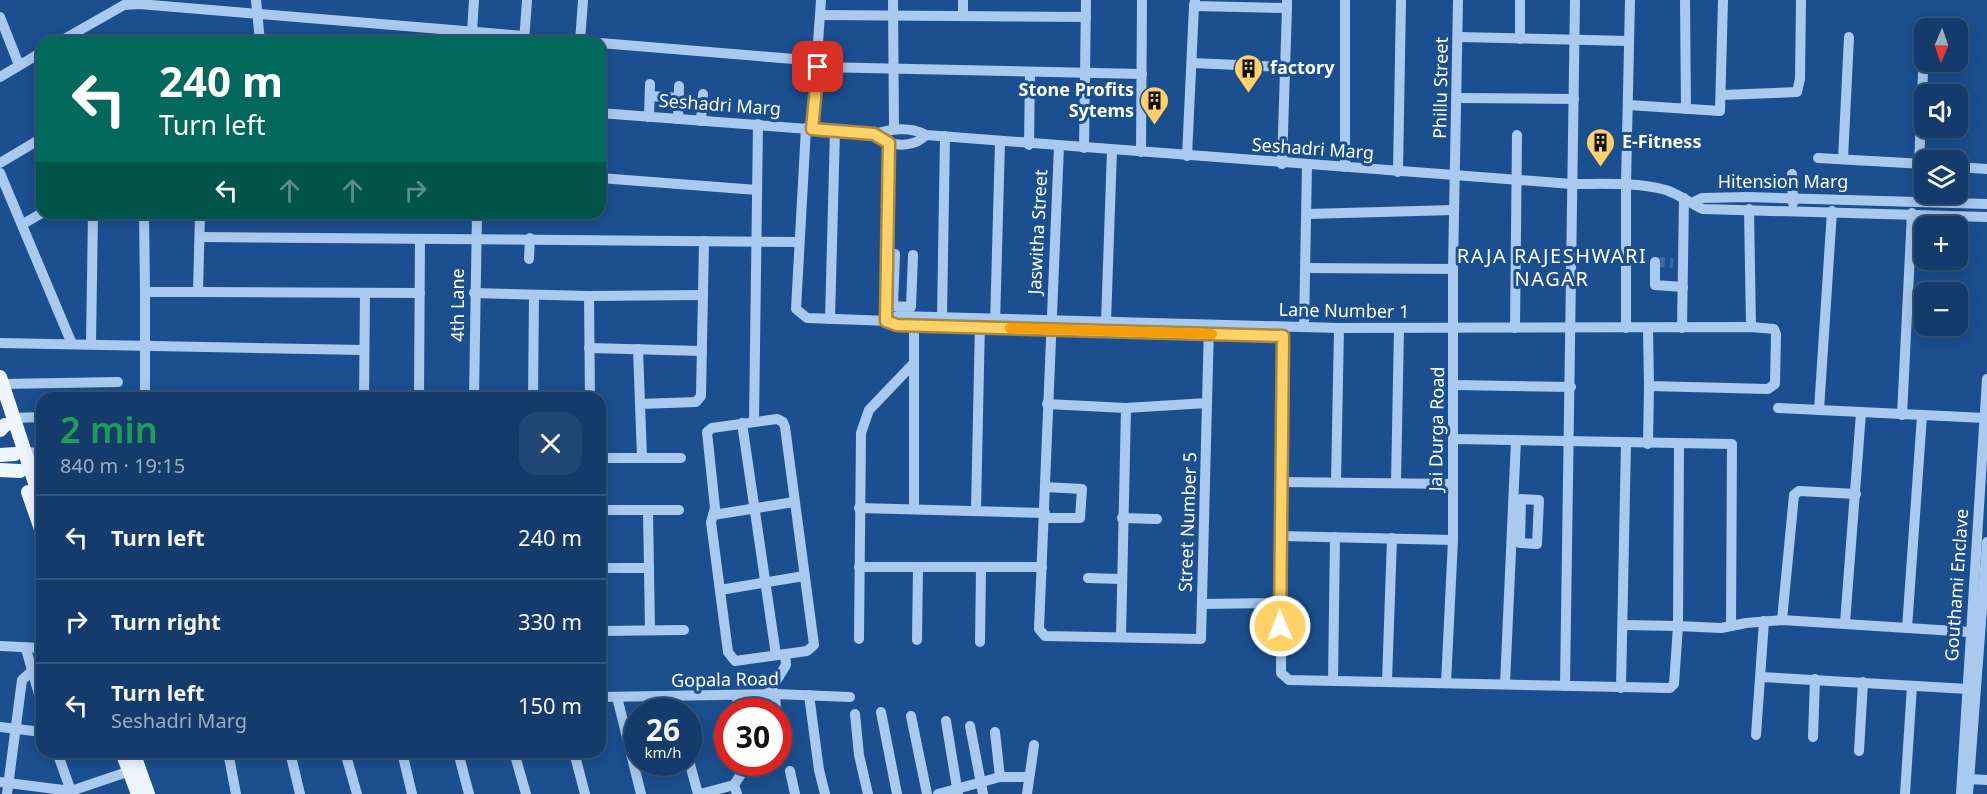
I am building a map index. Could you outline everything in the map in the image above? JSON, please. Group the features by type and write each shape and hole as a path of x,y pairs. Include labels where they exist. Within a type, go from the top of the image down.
{"main road":[{"path":"1,381 4,421 36,486"},
{"path":"0,455 19,453"},
{"path":"19,453 21,471 36,515"},
{"path":"0,470 21,471"},
{"path":"125,758 138,794"},
{"path":"135,758 148,794"}],"street":[{"path":"256,0 259,36"},
{"path":"472,32 474,0"},
{"path":"524,36 527,0"},
{"path":"581,36 584,0"},
{"path":"821,0 818,64 809,128 799,242 796,309 807,318 888,321 897,325 942,317 980,323"},
{"path":"892,0 894,129"},
{"path":"963,0 963,16"},
{"path":"1084,148 1086,0"},
{"path":"1141,152 1142,0"},
{"path":"1345,0 1345,167"},
{"path":"1398,172 1401,0"},
{"name":"Phillu Street","path":"1456,176 1458,0"},
{"path":"1520,0 1520,39"},
{"path":"1565,686 1571,443 1575,0"},
{"path":"1626,328 1630,0"},
{"path":"1685,0 1686,109"},
{"path":"1629,105 1719,111 1722,95 1723,0"},
{"path":"1722,95 1797,92 1800,79 1801,0"},
{"path":"1187,156 1195,3 1287,4 1282,164"},
{"path":"70,36 124,5 139,4 200,5 257,15 502,36"},
{"path":"820,15 1086,17"},
{"path":"0,17 19,65"},
{"path":"1844,159 1849,37"},
{"path":"1458,38 1629,41"},
{"path":"606,44 818,64 1030,73 1142,74"},
{"path":"0,77 36,55"},
{"path":"1192,63 1285,67"},
{"path":"1922,150 1924,72"},
{"path":"1029,145 1030,73"},
{"path":"649,117 650,84"},
{"path":"678,119 679,86"},
{"path":"701,121 703,94"},
{"path":"650,96 679,98"},
{"path":"1457,98 1574,99"},
{"name":"Seshadri Marg","path":"606,113 874,134 894,129 919,131 926,135 1029,145 1572,184 1626,184 1666,190 1689,200"},
{"path":"754,422 758,124"},
{"path":"830,319 835,130"},
{"name":"Seshadri Marg","path":"874,134 889,143 920,142 926,135"},
{"path":"1515,328 1517,135"},
{"path":"942,317 945,136"},
{"path":"0,163 36,142"},
{"path":"996,323 1000,142"},
{"path":"888,321 891,277 889,143"},
{"name":"Jaswitha Street","path":"1059,146 1050,325 1040,629 1042,634 1049,637 1121,637"},
{"path":"1106,322 1112,150"},
{"path":"1818,158 1914,163"},
{"path":"1304,327 1307,165"},
{"path":"1968,168 1987,169"},
{"path":"0,173 72,344"},
{"path":"1792,174 1793,210"},
{"name":"Jai Durga Road","path":"1446,683 1453,540 1453,269 1456,176"},
{"path":"606,178 757,190"},
{"name":"Hitension Marg","path":"1689,200 1712,197 1792,197 1987,204"},
{"path":"1682,328 1678,263 1689,200"},
{"name":"Hitension Marg","path":"1689,200 1703,209 1912,213 1987,217"},
{"path":"1307,214 1454,210"},
{"path":"1749,210 1751,327"},
{"path":"1819,410 1832,211"},
{"path":"1902,415 1912,213"},
{"path":"23,224 36,216"},
{"path":"91,344 93,219"},
{"path":"144,219 145,392"},
{"path":"198,292 200,219"},
{"name":"4th Lane","path":"474,392 477,219"},
{"path":"201,237 799,242"},
{"path":"530,238 530,259"},
{"path":"419,392 420,239"},
{"path":"640,404 699,400 704,241"},
{"path":"895,254 891,277 894,307 910,308 913,255"},
{"path":"1655,262 1654,285 1679,283"},
{"path":"1306,268 1453,269"},
{"path":"891,277 912,277"},
{"path":"145,291 420,293"},
{"path":"364,392 365,292"},
{"path":"474,293 589,296 703,295"},
{"path":"533,392 534,295"},
{"path":"589,296 590,392"},
{"path":"914,321 1209,329"},
{"path":"914,321 914,509"},
{"path":"1050,325 1106,322 1209,329"},
{"path":"976,510 980,323"},
{"name":"Lane Number 1","path":"1209,329 1283,331 1304,327 1751,327 1774,329 1776,334 1773,388 1649,386"},
{"path":"1336,482 1339,328"},
{"path":"1396,482 1399,328"},
{"path":"1648,328 1648,444"},
{"name":"Street Number 5","path":"1121,637 1201,639 1209,329"},
{"path":"1283,331 1280,603 1283,677 1289,681 1387,681 1670,688 1674,684 1678,626 1679,445"},
{"path":"0,343 364,350"},
{"path":"590,348 702,351"},
{"path":"638,349 642,457"},
{"path":"859,639 859,508 864,420 869,410 914,363"},
{"name":"Gouthami Enclave","path":"1960,794 1987,379"},
{"path":"1,381 118,382"},
{"path":"1454,385 1571,387"},
{"path":"1047,404 1126,408 1207,403"},
{"path":"1121,637 1121,579 1117,556 1122,518 1126,408"},
{"path":"1778,408 1984,418"},
{"path":"1845,623 1861,412"},
{"path":"1907,628 1922,416"},
{"path":"4,421 36,418"},
{"path":"777,419 784,424 814,645 807,651 731,659 711,522 715,508 707,432 712,428 742,423 777,419"},
{"path":"742,423 777,655 772,667 779,674 771,694 772,698"},
{"path":"1454,439 1679,445 1732,444 1731,626"},
{"path":"1505,684 1516,535 1516,441"},
{"path":"1621,688 1626,443"},
{"path":"19,453 36,453"},
{"path":"606,458 681,458"},
{"path":"1281,482 1453,484"},
{"path":"859,508 976,510 1081,518 1082,489 1046,487"},
{"path":"1782,620 1794,495 1799,491 1856,494"},
{"path":"1516,535 1521,544 1538,544 1539,500 1522,498 1517,507"},
{"path":"713,515 794,502"},
{"path":"606,510 679,510"},
{"path":"648,510 650,630"},
{"path":"1122,518 1157,519"},
{"path":"1280,536 1453,540"},
{"path":"1334,681 1335,537"},
{"path":"1387,681 1392,538"},
{"name":"Gouthami Enclave","path":"1968,794 1986,584 1987,542"},
{"path":"859,567 1042,567"},
{"path":"606,568 649,568"},
{"path":"916,640 918,568"},
{"path":"980,642 981,568"},
{"path":"720,590 804,576"},
{"path":"1088,578 1121,579"},
{"path":"1202,604 1280,603"},
{"path":"1623,625 1731,626 1782,620 1970,632"},
{"path":"1756,735 1762,677 1764,621"},
{"path":"606,631 684,630"},
{"path":"0,646 36,648"},
{"path":"26,649 36,668"},
{"path":"36,671 22,680 6,786 71,792 130,771"},
{"path":"1762,677 1968,689"},
{"path":"1813,736 1815,679"},
{"path":"1859,751 1863,682"},
{"path":"1905,794 1912,686"},
{"name":"Gopala Road","path":"606,698 674,698 771,694 850,697"},
{"path":"809,695 819,770 825,794"},
{"path":"617,697 641,794"},
{"path":"881,712 897,794"},
{"path":"855,714 859,755 868,794"},
{"path":"911,716 927,794"},
{"path":"946,721 958,792"},
{"path":"970,726 982,788"},
{"path":"0,727 36,731"},
{"path":"995,732 1000,777"},
{"path":"1027,794 1034,745"},
{"path":"59,758 71,792"},
{"path":"229,758 236,794"},
{"path":"291,758 300,794"},
{"path":"347,758 357,794"},
{"path":"403,758 412,794"},
{"path":"460,758 469,794"},
{"path":"516,758 526,794"},
{"path":"576,758 585,794"},
{"path":"694,776 700,794 735,790 741,776"},
{"path":"791,776 795,794"},
{"path":"938,794 982,788 1000,777 1029,777"},
{"path":"1969,779 1987,780"}],"tunnel":[{"path":"1655,262 1673,263"}],"slow traffic":[{"path":"1010,328 1212,334"}],"place":[{"name":"factory","path":"1249,94"},
{"name":"Stone Profits Sytems","path":"1155,126"},
{"name":"E-Fitness","path":"1601,168"}],"district":[{"name":"RAJA RAJESHWARI NAGAR","path":"1552,268"}],"route":[{"path":"818,67 812,129 874,134 889,143 886,321 897,325 1283,336 1280,626"}]}
